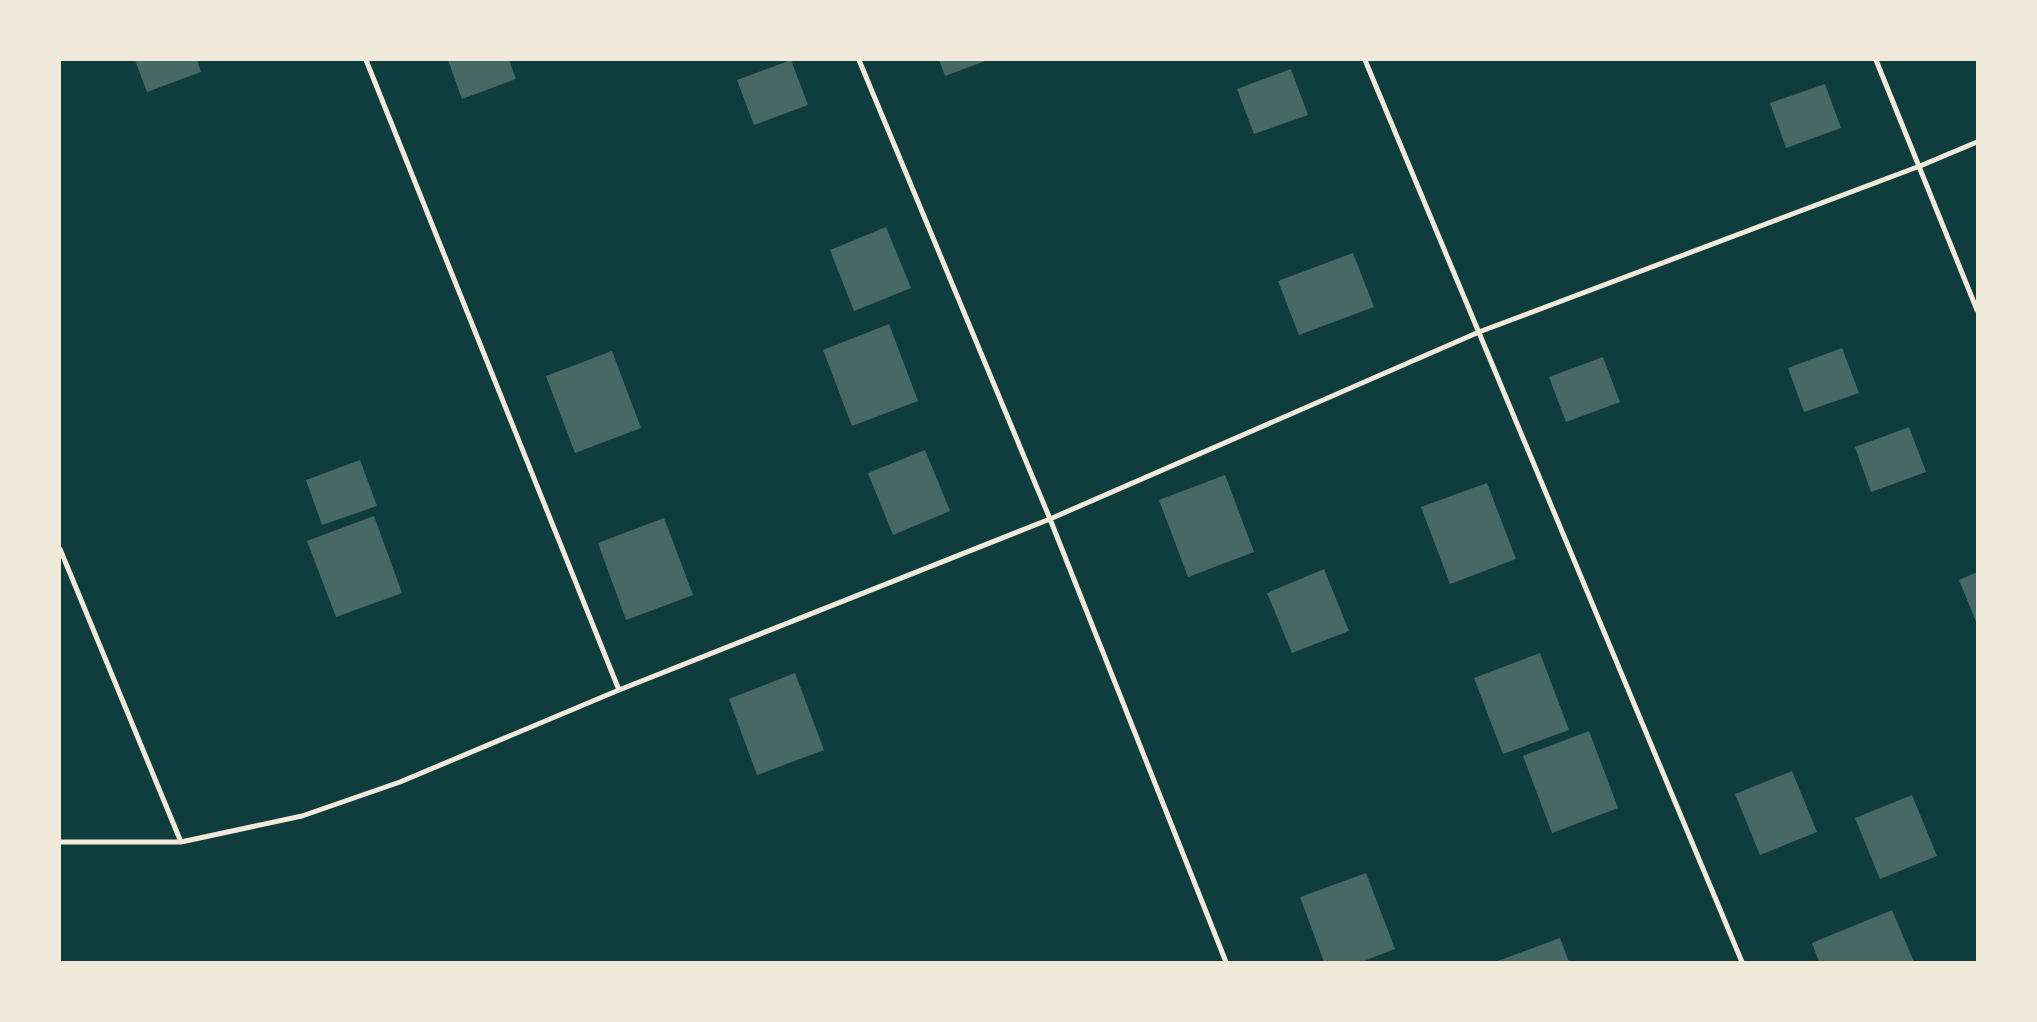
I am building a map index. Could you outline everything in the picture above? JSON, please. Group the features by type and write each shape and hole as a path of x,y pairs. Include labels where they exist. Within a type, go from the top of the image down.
{"street":[{"path":"366,60 619,690"},
{"path":"859,60 1050,519 1226,962"},
{"path":"1365,60 1742,962"},
{"path":"1876,60 1977,310"},
{"path":"60,842 182,842 302,816 400,782 619,690 1050,519 1479,332 1920,166 1977,142"},
{"path":"60,549 182,842"}],"building":[{"path":"135,60 197,60 201,72 147,92"},
{"path":"448,60 509,60 516,79 462,99"},
{"path":"791,60 808,105 754,125 737,80"},
{"path":"939,60 988,60 945,76"},
{"path":"1291,69 1308,115 1254,134 1237,89"},
{"path":"1825,84 1841,128 1786,148 1770,103"},
{"path":"886,227 911,288 854,311 830,250"},
{"path":"1353,253 1374,307 1299,335 1278,281"},
{"path":"889,324 918,401 852,426 823,350"},
{"path":"1842,348 1859,393 1804,412 1788,368"},
{"path":"612,351 641,428 575,453 546,376"},
{"path":"1603,357 1620,402 1566,422 1549,377"},
{"path":"1909,427 1926,472 1871,492 1855,447"},
{"path":"925,450 950,511 893,535 868,473"},
{"path":"360,460 377,506 322,525 306,480"},
{"path":"1225,475 1254,552 1188,577 1159,500"},
{"path":"1487,483 1516,559 1450,584 1421,507"},
{"path":"374,516 402,593 336,617 307,541"},
{"path":"664,518 693,595 626,620 598,543"},
{"path":"1324,569 1349,631 1292,653 1267,593"},
{"path":"1977,572 1977,624 1959,580"},
{"path":"1540,653 1569,730 1503,754 1474,678"},
{"path":"795,673 824,750 757,775 729,699"},
{"path":"1589,731 1618,808 1552,833 1523,756"},
{"path":"1792,771 1817,832 1760,855 1735,794"},
{"path":"1912,795 1937,856 1880,879 1855,818"},
{"path":"1366,873 1395,949 1361,962 1324,962 1300,897"},
{"path":"1892,910 1914,962 1819,962 1812,943"},
{"path":"1560,938 1569,962 1495,962"}]}
